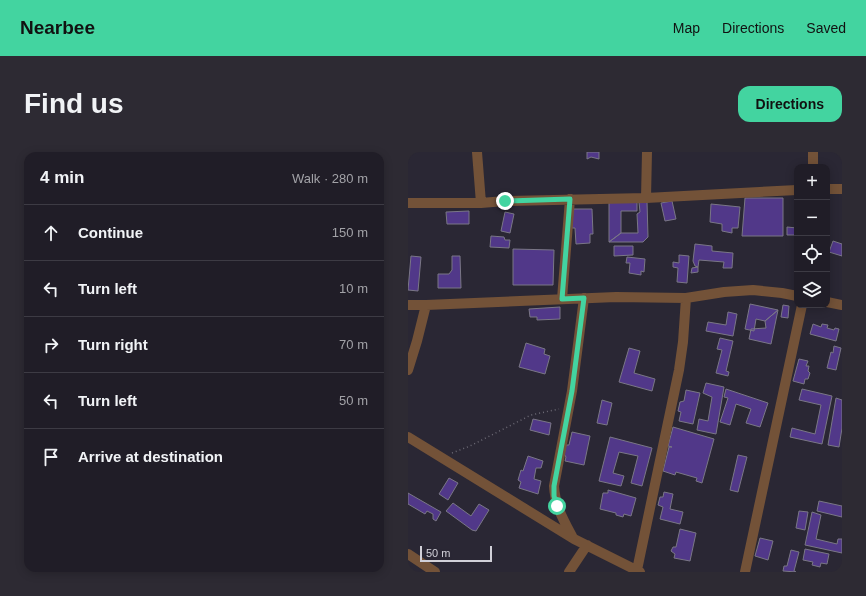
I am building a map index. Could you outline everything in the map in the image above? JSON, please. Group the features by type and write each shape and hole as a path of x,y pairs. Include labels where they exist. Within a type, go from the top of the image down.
{"street":[{"path":"477,152 481,203"},
{"path":"646,198 647,152"},
{"path":"813,152 813,164"},
{"path":"830,189 842,189"},
{"path":"408,203 481,203 570,199 646,198 794,190"},
{"path":"562,299 570,199"},
{"path":"408,305 616,297 686,298 724,292 753,290 794,295"},
{"path":"574,539 557,506 554,496 554,486 569,407 584,298"},
{"path":"408,438 574,539 639,571 679,370 683,342 686,298"},
{"path":"830,303 842,305"},
{"path":"408,370 426,305"},
{"path":"745,572 801,308"},
{"path":"569,572 588,545"},
{"path":"408,554 435,572"}],"path":[{"path":"440,457 470,446 531,415 569,407"}],"building":[{"path":"587,152 599,152 599,159 591,157 587,159"},
{"path":"745,198 783,198 783,236 742,236"},
{"path":"609,200 637,200 637,211 621,211 621,233 609,242"},
{"path":"647,201 648,237 643,242 609,242 621,233 638,233 637,214 640,212 639,202"},
{"path":"672,201 676,219 665,221 661,203"},
{"path":"711,204 740,207 738,228 732,228 732,233 722,231 722,224 710,222"},
{"path":"571,209 592,209 593,234 590,234 590,243 576,244 575,228 572,228"},
{"path":"469,211 469,224 447,224 446,212"},
{"path":"505,212 514,214 510,233 501,231"},
{"path":"787,227 794,228 794,235 787,235"},
{"path":"491,236 504,237 505,240 510,240 509,248 490,247"},
{"path":"833,241 842,244 842,256 830,252"},
{"path":"695,244 712,246 712,251 733,253 732,268 723,268 724,262 699,260 698,267 695,266 693,261"},
{"path":"614,246 633,246 633,255 614,256"},
{"path":"513,249 554,250 553,285 513,285"},
{"path":"679,255 689,256 687,283 677,282 678,268 673,267 673,262 679,263"},
{"path":"411,256 421,257 418,291 408,290"},
{"path":"452,256 460,256 461,288 438,288 438,274 449,274 452,270"},
{"path":"627,257 645,259 644,272 641,271 641,275 629,273 630,263 626,263"},
{"path":"698,267 698,272 691,273 692,268"},
{"path":"750,304 778,310 765,321 756,319 754,331 745,329"},
{"path":"783,305 789,306 788,318 781,317"},
{"path":"560,307 560,319 537,320 537,317 530,317 529,309"},
{"path":"778,310 771,344 749,339 751,329 766,328 765,321"},
{"path":"728,312 737,314 733,336 706,331 708,322 726,325"},
{"path":"813,324 821,327 822,324 828,325 827,328 834,330 835,328 839,329 836,341 810,334"},
{"path":"720,338 733,341 726,371 729,372 728,376 716,373 722,350 717,349"},
{"path":"526,343 545,349 544,354 550,356 545,374 519,367"},
{"path":"834,346 841,348 836,370 827,368"},
{"path":"629,348 640,351 634,373 655,379 652,391 619,382"},
{"path":"799,359 808,361 806,366 809,366 808,371 810,373 808,379 805,379 804,384 793,381"},
{"path":"706,383 724,387 716,434 697,430 699,419 708,421 712,397 703,393"},
{"path":"726,389 768,403 760,427 746,423 751,409 736,404 730,425 720,422 728,398 724,397"},
{"path":"802,389 832,396 822,444 790,437 792,428 815,434 821,405 799,400"},
{"path":"686,390 700,393 693,424 679,421 681,412 678,411 680,402 684,401"},
{"path":"836,398 842,400 842,428 839,447 828,445"},
{"path":"602,400 612,403 607,425 597,423"},
{"path":"533,419 551,423 549,435 530,430"},
{"path":"673,427 714,439 702,483 696,481 697,478 676,472 675,475 663,471 669,447 672,447 668,446"},
{"path":"572,432 590,436 584,465 565,461 566,457 564,454 566,445 569,445"},
{"path":"610,437 652,448 642,486 631,483 638,456 619,452 613,473 624,476 621,486 599,481"},
{"path":"738,455 747,457 738,492 730,490"},
{"path":"528,456 543,461 541,468 536,468 534,479 541,481 538,494 519,488 521,482 518,480"},
{"path":"449,478 458,483 448,500 439,494"},
{"path":"608,490 636,498 631,516 624,514 623,517 616,515 616,513 600,509 603,493 608,493"},
{"path":"664,492 673,494 670,509 683,512 680,524 660,519 663,507 658,505 660,497 663,497"},
{"path":"408,493 441,512 436,521 433,519 433,514 427,511 425,514 408,504"},
{"path":"819,501 842,506 842,517 817,511"},
{"path":"453,503 471,516 479,504 489,510 476,531 472,530 446,511"},
{"path":"799,511 808,512 805,530 796,528"},
{"path":"812,512 821,515 816,539 837,544 838,539 842,539 842,553 805,545"},
{"path":"680,529 696,533 690,561 674,558 675,554 671,551 673,547 676,547"},
{"path":"760,538 773,541 768,560 755,556"},
{"path":"805,549 829,554 827,564 821,563 820,567 812,565 813,562 803,560"},
{"path":"791,550 799,552 794,571 796,572 783,571 784,566 787,566"}],"route":[{"path":"505,201 570,199 562,299 584,298 572,391 554,486 554,496 557,506"}]}
